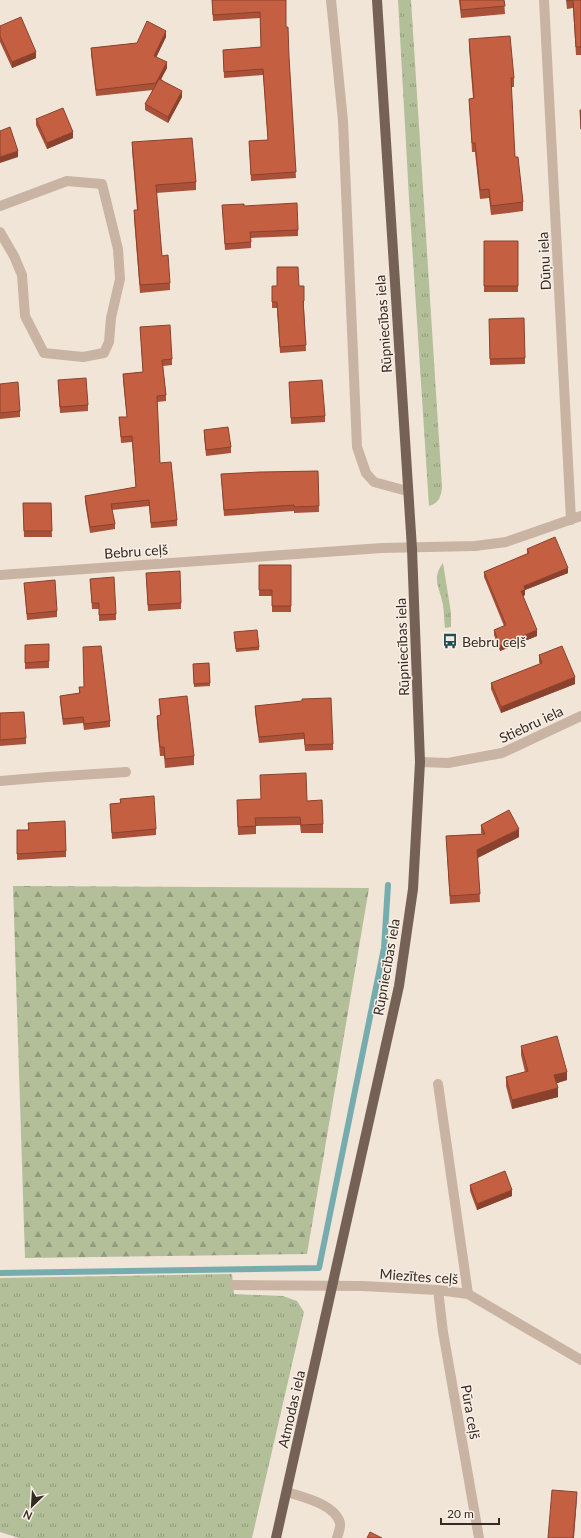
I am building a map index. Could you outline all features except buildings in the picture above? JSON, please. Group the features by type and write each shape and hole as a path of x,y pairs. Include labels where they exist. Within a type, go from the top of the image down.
{"main road":[{"name":"Rūpniecības iela","path":"333,1286 399,986 413,889 420,762 412,548 407,491 377,0"},
{"name":"Atmodas iela","path":"276,1538 333,1286"}],"street":[{"path":"331,0 343,120 357,447 366,473 374,482 407,491"},
{"name":"Dūņu iela","path":"544,0 576,518"},
{"path":"0,206 67,181 102,184 118,249 120,279 111,318 109,342 104,354 83,356 44,353 25,316 22,275 14,256 0,232"},
{"name":"Bebru ceļš","path":"0,575 382,548 475,546 506,542 576,518"},
{"name":"Stiebru iela","path":"420,762 448,763 502,753 581,716"},
{"path":"0,781 48,776 126,772"},
{"path":"438,1084 468,1294"},
{"name":"Miezītes ceļš","path":"234,1285 362,1286 438,1290 468,1294 581,1360"},
{"name":"Pūra ceļš","path":"438,1290 443,1332 479,1538"},
{"path":"287,1492 314,1500 336,1514 340,1524 337,1538"}],"green space":[{"path":"398,0 411,0 442,487 439,499 429,506 409,198"},
{"path":"443,563 451,613 451,627 445,628 443,605 437,584 439,569"},
{"path":"13,886 369,888 307,1254 25,1258"},
{"path":"232,1274 234,1294 283,1296 297,1301 304,1312 252,1538 19,1538 0,1532 0,1278"}],"waterway":[{"path":"0,1273 319,1268 384,948 388,885"}],"place":[{"name":"Bebru ceļš","path":"450,641"}]}
